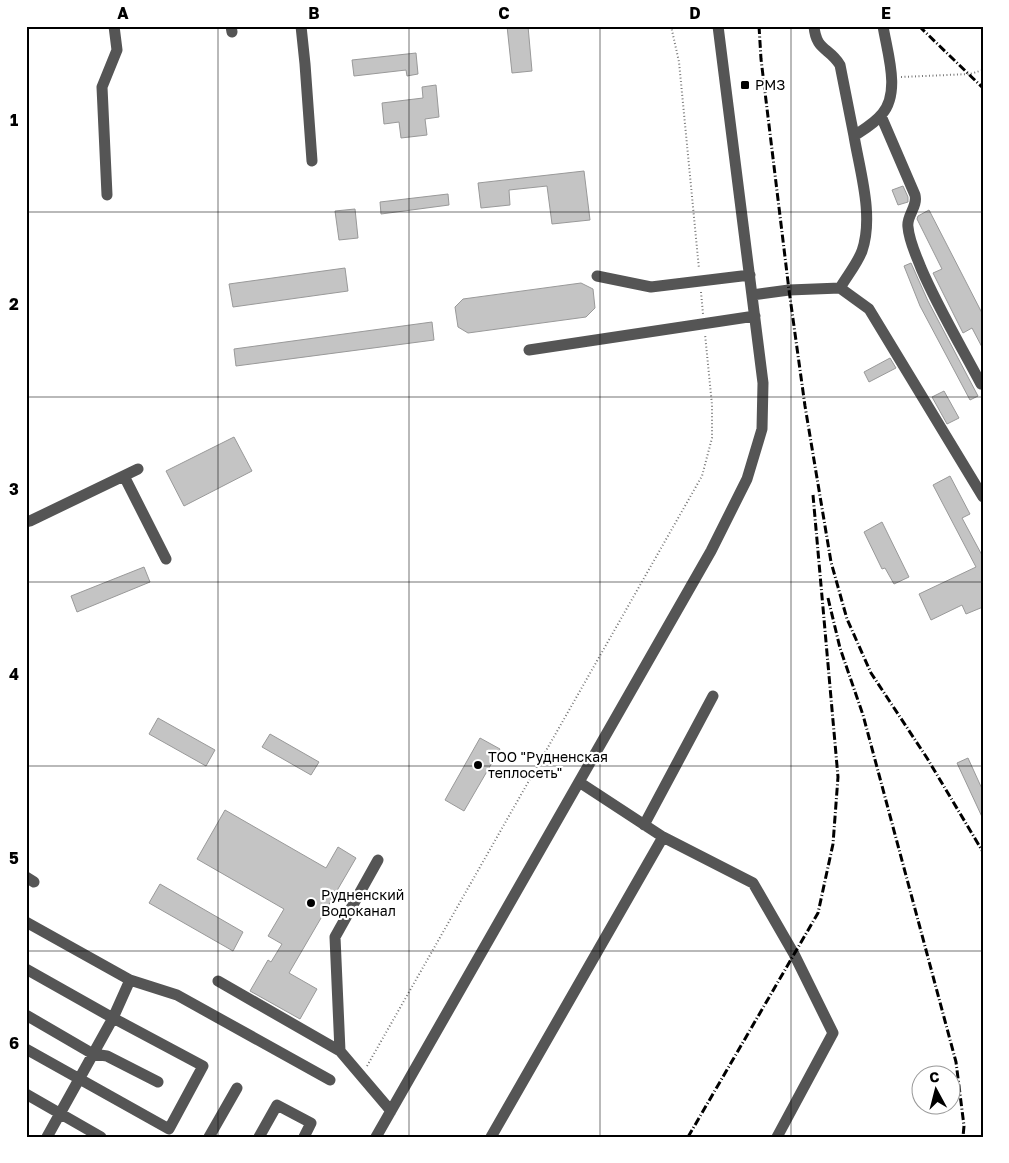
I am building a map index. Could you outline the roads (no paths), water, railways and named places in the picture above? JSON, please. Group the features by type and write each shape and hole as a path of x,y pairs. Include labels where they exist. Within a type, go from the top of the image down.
{"street":[{"path":"107,195 102,87 117,50 114,26"},
{"path":"301,26 312,161"},
{"path":"376,1137 711,552 748,479 762,429 763,383 718,26"},
{"path":"814,26 815,40 840,65 867,215 861,252 840,288"},
{"path":"854,136 881,116 888,105 891,77 883,26"},
{"path":"881,116 915,194 915,205 908,221 913,248 930,288 981,384"},
{"path":"597,276 651,287 750,275"},
{"path":"752,295 789,290 840,288 869,308 983,497"},
{"path":"530,350 755,316"},
{"path":"26,522 30,522 138,469"},
{"path":"124,476 166,559"},
{"path":"644,825 713,696"},
{"path":"579,782 663,837 753,883 794,954 833,1033 777,1137"},
{"path":"491,1137 663,837"},
{"path":"340,1051 335,937 378,860"},
{"path":"26,922 130,980 177,995 330,1080"},
{"path":"26,968 113,1018 204,1066 168,1129 26,1049"},
{"path":"48,1137 113,1018 130,980"},
{"path":"218,982 340,1051 391,1111"},
{"path":"26,1015 93,1054 107,1056 158,1082"},
{"path":"209,1137 236,1088"},
{"path":"26,1094 102,1137"},
{"path":"259,1137 277,1105 311,1123 304,1137"}],"railway":[{"path":"759,26 761,59 789,290 805,406 831,562 847,619 871,673 927,758 983,852"},
{"path":"919,26 983,88"},
{"path":"688,1137 818,913 833,844 838,777 813,495"},
{"path":"828,598 840,648 863,715 956,1062 964,1126 963,1137"}],"place":[{"name":"РМЗ","path":"745,85"},
{"name":"ТОО \"Рудненская теплосеть\"","path":"478,765"},
{"name":"Рудненский Водоканал","path":"311,903"}]}
